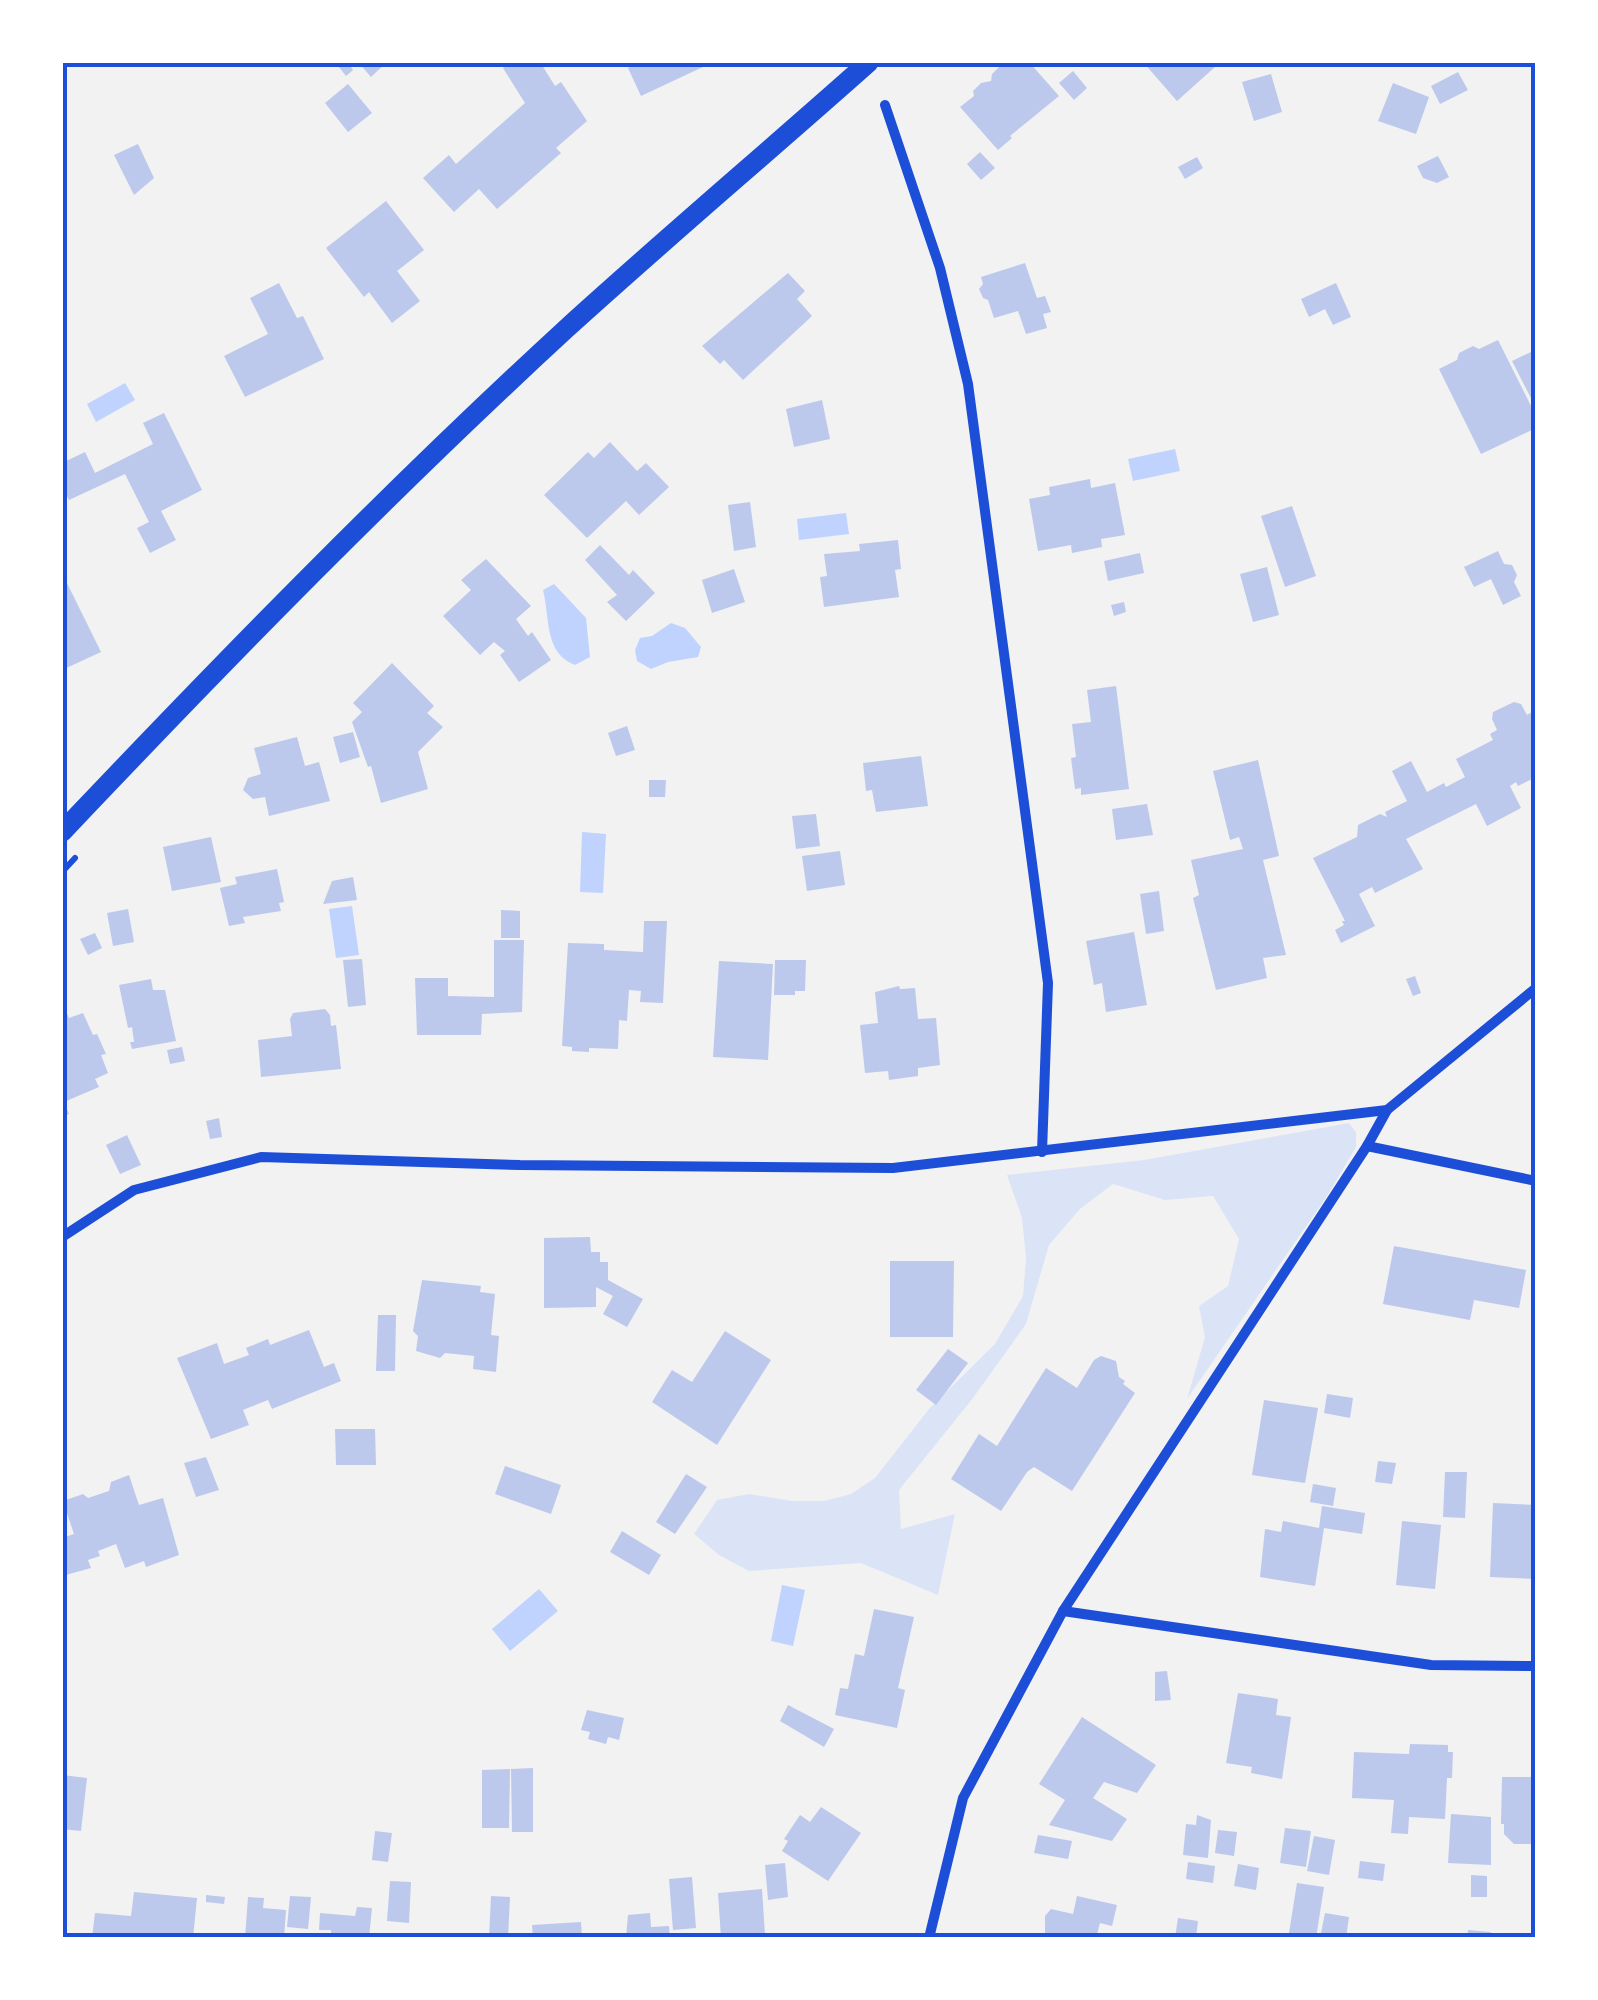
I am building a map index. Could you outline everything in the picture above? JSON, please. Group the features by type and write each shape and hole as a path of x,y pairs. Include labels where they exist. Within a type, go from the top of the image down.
{"main road":[{"path":"62,832 214,672 489,402 869,62"}],"street":[{"path":"885,105 940,268 968,384 1048,983 1042,1152"},
{"path":"930,1938 963,1798 1063,1611 1387,1110 1536,988"},
{"path":"62,1237 134,1190 261,1156 520,1165 893,1168 1387,1110"},
{"path":"1367,1146 1536,1181"},
{"path":"1063,1611 1431,1665 1536,1666"}],"path":[{"path":"62,872 76,858"}],"shaded area":[{"path":"1349,1123 1356,1132 1356,1147 1327,1196 1187,1399 1205,1337 1199,1306 1228,1286 1239,1239 1213,1196 1165,1200 1113,1184 1080,1209 1049,1245 1026,1324 899,1490 901,1529 955,1514 938,1595 861,1563 749,1571 719,1555 694,1534 717,1500 749,1494 824,1501 851,1494 875,1478 929,1409 995,1344 1023,1296 1026,1258 1022,1218 1007,1175 1144,1160"}],"water":[{"path":"125,383 135,400 96,422 87,404"},
{"path":"1175,449 1180,471 1133,481 1128,459"},
{"path":"846,513 849,534 799,540 797,519"},
{"path":"554,584 586,618 590,657 575,665 558,652 550,634 543,590"},
{"path":"671,623 685,628 701,647 698,657 651,669 637,661 635,650 640,638 652,636"},
{"path":"582,832 606,834 603,893 580,892"},
{"path":"352,906 359,955 336,958 329,909"},
{"path":"782,1585 805,1590 793,1646 771,1641"},
{"path":"539,1589 558,1611 510,1651 492,1629"}],"building":[{"path":"335,62 348,62 353,70 346,76"},
{"path":"358,62 387,62 371,77"},
{"path":"512,62 540,62 555,86 561,82 587,121 556,148 561,153 497,209 479,189 454,212 423,178 449,155 456,164 525,103 503,68"},
{"path":"628,62 704,62 705,66 641,96"},
{"path":"1010,62 1029,62 1059,96 998,150 960,107 974,96 973,91 981,83 991,81 1001,65 1005,67"},
{"path":"1143,62 1210,62 1215,67 1177,101"},
{"path":"1073,71 1087,88 1074,100 1059,83"},
{"path":"1458,72 1468,90 1440,104 1431,86"},
{"path":"1271,74 1282,112 1254,121 1242,82"},
{"path":"1393,83 1429,97 1416,134 1378,121"},
{"path":"348,84 372,113 348,132 325,103"},
{"path":"138,144 154,178 134,195 114,155"},
{"path":"980,152 995,168 981,180 967,164"},
{"path":"1438,156 1449,177 1437,183 1423,178 1417,166"},
{"path":"1197,157 1203,168 1185,179 1178,167"},
{"path":"386,201 424,250 397,271 420,301 392,323 369,292 364,297 326,248"},
{"path":"1025,263 1037,298 1045,296 1051,312 1043,314 1047,328 1026,334 1018,311 994,318 979,289 983,284 981,277"},
{"path":"788,273 805,291 797,299 812,316 743,380 724,360 720,364 702,346"},
{"path":"279,283 297,318 303,316 324,359 245,397 224,356 268,334 250,298"},
{"path":"1336,283 1351,317 1333,325 1325,309 1309,317 1301,299"},
{"path":"1498,340 1536,416 1536,428 1481,454 1439,369 1473,346 1479,349"},
{"path":"1533,351 1536,355 1536,408 1512,361"},
{"path":"822,400 830,439 794,447 786,409"},
{"path":"164,413 202,490 161,511 176,540 150,553 137,528 149,522 125,474 69,500 62,486 62,463 85,452 95,473 153,444 143,423"},
{"path":"610,442 637,471 646,463 669,487 639,515 626,501 587,538 544,495 588,452 594,458"},
{"path":"1090,479 1091,488 1115,483 1125,535 1101,539 1102,547 1072,553 1071,545 1038,551 1029,499 1050,495 1049,487"},
{"path":"750,502 756,547 734,551 728,505"},
{"path":"1292,506 1316,576 1285,587 1261,516"},
{"path":"898,540 901,569 895,570 899,597 824,607 820,577 827,576 824,554 860,551 859,544"},
{"path":"600,545 629,575 633,570 655,593 626,621 607,602 617,595 585,560"},
{"path":"1498,551 1504,564 1512,565 1521,596 1503,605 1491,579 1474,587 1464,567"},
{"path":"1140,553 1144,573 1108,581 1104,561"},
{"path":"486,559 531,606 516,619 528,636 532,632 551,660 519,682 500,655 505,651 494,642 480,655 443,616 471,590 461,580"},
{"path":"1267,567 1279,615 1253,622 1240,574"},
{"path":"734,569 745,602 712,613 702,580"},
{"path":"62,573 101,652 62,670"},
{"path":"1124,602 1126,612 1114,616 1111,605"},
{"path":"392,663 434,706 427,713 443,727 418,752 428,789 381,803 371,766 368,767 352,722 362,712 353,703"},
{"path":"1116,686 1129,789 1081,795 1081,788 1075,789 1071,758 1076,757 1072,724 1091,722 1087,690"},
{"path":"1514,702 1521,704 1527,715 1534,711 1536,715 1536,777 1510,786 1521,808 1487,826 1476,804 1406,839 1423,869 1375,893 1372,887 1359,894 1375,926 1341,943 1335,930 1345,921 1313,858 1357,837 1358,825 1380,814 1387,817 1385,812 1407,801 1392,771 1411,761 1427,792 1465,777 1456,759 1493,740 1490,734 1497,730 1493,712"},
{"path":"627,726 635,750 616,756 608,733"},
{"path":"353,732 360,757 340,763 333,737"},
{"path":"297,737 305,766 319,762 330,801 269,816 265,797 253,799 243,790 248,778 261,774 254,748"},
{"path":"921,756 928,806 876,812 872,790 866,791 863,763"},
{"path":"1258,760 1279,856 1263,860 1286,955 1263,958 1267,978 1216,990 1193,898 1199,895 1191,860 1243,849 1239,837 1230,840 1213,771"},
{"path":"649,780 666,780 665,797 649,797"},
{"path":"1147,804 1153,835 1116,840 1112,809"},
{"path":"816,814 820,846 796,849 792,816"},
{"path":"211,837 221,882 172,891 163,847"},
{"path":"840,851 845,885 807,891 802,856"},
{"path":"277,869 284,902 279,903 281,911 243,917 245,923 229,926 220,888 237,884 235,877"},
{"path":"353,877 357,900 323,904 332,881"},
{"path":"1159,891 1164,931 1146,934 1140,894"},
{"path":"128,909 134,942 113,946 107,913"},
{"path":"501,910 520,911 520,938 501,938"},
{"path":"644,921 667,921 663,1003 640,1002 641,991 629,990 627,1021 619,1020 618,1049 589,1048 589,1052 562,1046 568,943 604,944 604,950 643,952"},
{"path":"1134,932 1147,1005 1106,1012 1102,983 1094,985 1086,941"},
{"path":"95,933 102,948 88,955 80,939"},
{"path":"494,940 524,940 522,1012 482,1014 481,1035 417,1035 415,978 448,978 448,996 494,997"},
{"path":"362,959 366,1005 348,1007 343,960"},
{"path":"775,960 806,960 805,991 774,995"},
{"path":"719,961 773,964 768,1060 713,1057"},
{"path":"1415,976 1421,993 1413,996 1406,979"},
{"path":"151,979 153,990 165,990 176,1041 132,1049 132,1027 128,1028 119,985"},
{"path":"899,986 915,988 918,1019 936,1018 940,1065 918,1068 918,1076 889,1080 888,1071 865,1073 860,1025 878,1023 875,992"},
{"path":"62,1002 69,1018 83,1013 93,1035 97,1034 106,1054 101,1055 108,1073 95,1079 99,1087 64,1102 69,1114 62,1117"},
{"path":"325,1009 331,1026 336,1025 341,1069 261,1077 258,1040 292,1036 293,1013"},
{"path":"182,1047 185,1061 170,1064 167,1050"},
{"path":"219,1118 222,1137 210,1139 206,1121"},
{"path":"127,1135 141,1165 120,1174 106,1145"},
{"path":"590,1237 591,1252 600,1252 600,1262 608,1262 608,1280 643,1299 627,1327 603,1314 613,1296 596,1287 596,1307 544,1308 544,1238"},
{"path":"1394,1246 1526,1270 1519,1308 1474,1300 1470,1320 1383,1304"},
{"path":"890,1261 954,1261 953,1337 890,1337"},
{"path":"422,1280 481,1286 480,1292 495,1294 491,1335 499,1336 496,1372 473,1369 474,1356 445,1353 440,1358 416,1351 418,1336 413,1331"},
{"path":"378,1315 396,1315 395,1371 376,1371"},
{"path":"309,1330 324,1367 334,1363 341,1381 272,1409 268,1400 243,1410 249,1425 211,1439 177,1358 217,1343 224,1364 249,1355 246,1348 268,1339 270,1345"},
{"path":"725,1331 771,1360 717,1445 652,1402 672,1370 692,1382"},
{"path":"948,1349 968,1363 936,1405 916,1390"},
{"path":"1101,1356 1116,1361 1123,1384 1135,1393 1072,1491 1034,1467 1001,1511 951,1479 979,1434 997,1446 1046,1368 1077,1388 1094,1360"},
{"path":"1327,1394 1353,1398 1350,1418 1324,1413"},
{"path":"1264,1400 1318,1408 1305,1483 1252,1475"},
{"path":"335,1429 375,1429 376,1465 336,1465"},
{"path":"206,1457 219,1490 196,1497 184,1463"},
{"path":"1378,1461 1396,1463 1392,1484 1375,1482"},
{"path":"505,1466 561,1485 551,1514 495,1494"},
{"path":"1445,1472 1467,1472 1465,1518 1443,1517"},
{"path":"686,1474 707,1487 675,1534 656,1522"},
{"path":"129,1475 139,1505 163,1498 179,1555 146,1567 144,1561 125,1568 116,1544 88,1560 91,1568 62,1576 62,1538 74,1534 63,1501 109,1491 111,1482"},
{"path":"1313,1484 1336,1488 1333,1506 1310,1502"},
{"path":"1493,1503 1536,1505 1536,1579 1490,1577"},
{"path":"1322,1506 1365,1513 1362,1534 1324,1528 1315,1586 1260,1577 1265,1529 1281,1532 1283,1521 1319,1528"},
{"path":"1402,1521 1441,1525 1435,1589 1396,1585"},
{"path":"622,1531 661,1555 649,1575 610,1552"},
{"path":"874,1609 914,1617 898,1688 905,1690 897,1728 835,1715 840,1688 848,1689 855,1654 864,1656"},
{"path":"1167,1671 1171,1700 1155,1701 1155,1672"},
{"path":"1238,1693 1278,1699 1276,1715 1291,1717 1282,1779 1251,1773 1252,1767 1226,1763"},
{"path":"788,1705 834,1729 824,1747 780,1721"},
{"path":"587,1710 624,1718 619,1740 608,1737 606,1744 588,1739 590,1732 581,1730"},
{"path":"1082,1717 1156,1765 1137,1793 1104,1782 1093,1798 1127,1819 1112,1841 1049,1825 1065,1800 1039,1784"},
{"path":"1410,1744 1448,1745 1448,1752 1453,1752 1445,1819 1409,1817 1408,1834 1391,1833 1394,1800 1352,1798 1354,1752 1409,1754"},
{"path":"533,1768 533,1832 512,1832 511,1769"},
{"path":"510,1769 509,1828 482,1828 482,1770"},
{"path":"62,1775 87,1778 81,1831 62,1829"},
{"path":"1502,1777 1536,1777 1536,1844 1514,1844 1504,1834"},
{"path":"821,1807 861,1833 828,1881 782,1851 788,1841 784,1839 800,1815 810,1822"},
{"path":"1451,1814 1491,1817 1491,1865 1448,1863"},
{"path":"1197,1815 1211,1820 1208,1858 1183,1855 1186,1824 1196,1825"},
{"path":"1285,1828 1311,1831 1306,1867 1280,1863"},
{"path":"1218,1830 1237,1832 1234,1856 1215,1853"},
{"path":"375,1831 392,1833 388,1862 372,1860"},
{"path":"1038,1835 1072,1841 1068,1859 1034,1853"},
{"path":"1314,1836 1335,1840 1329,1875 1307,1871"},
{"path":"1360,1861 1385,1864 1383,1881 1358,1878"},
{"path":"1188,1862 1215,1866 1213,1883 1186,1879"},
{"path":"785,1863 788,1897 768,1900 765,1865"},
{"path":"1238,1864 1259,1868 1256,1890 1234,1886"},
{"path":"1471,1875 1487,1876 1487,1897 1471,1897"},
{"path":"692,1877 696,1928 673,1930 669,1879"},
{"path":"390,1881 411,1882 409,1923 387,1921"},
{"path":"1297,1883 1324,1887 1316,1938 1289,1933"},
{"path":"762,1889 765,1935 721,1938 718,1893"},
{"path":"134,1892 197,1898 193,1938 92,1938 95,1913 131,1916"},
{"path":"206,1895 225,1897 224,1904 206,1902"},
{"path":"290,1896 311,1897 308,1929 287,1927"},
{"path":"491,1896 510,1897 508,1938 489,1938"},
{"path":"1077,1896 1117,1905 1112,1926 1100,1923 1096,1938 1045,1938 1045,1916 1051,1909 1073,1914"},
{"path":"248,1897 264,1898 263,1908 286,1910 284,1938 245,1938"},
{"path":"357,1907 372,1908 369,1938 331,1938 331,1930 319,1930 320,1913 355,1916"},
{"path":"650,1913 651,1927 669,1926 670,1938 626,1938 628,1915"},
{"path":"1325,1913 1349,1917 1346,1938 1320,1938"},
{"path":"1178,1918 1198,1921 1196,1938 1175,1938"},
{"path":"581,1922 582,1938 533,1938 532,1925"},
{"path":"1468,1930 1491,1932 1491,1938 1467,1938"}]}
